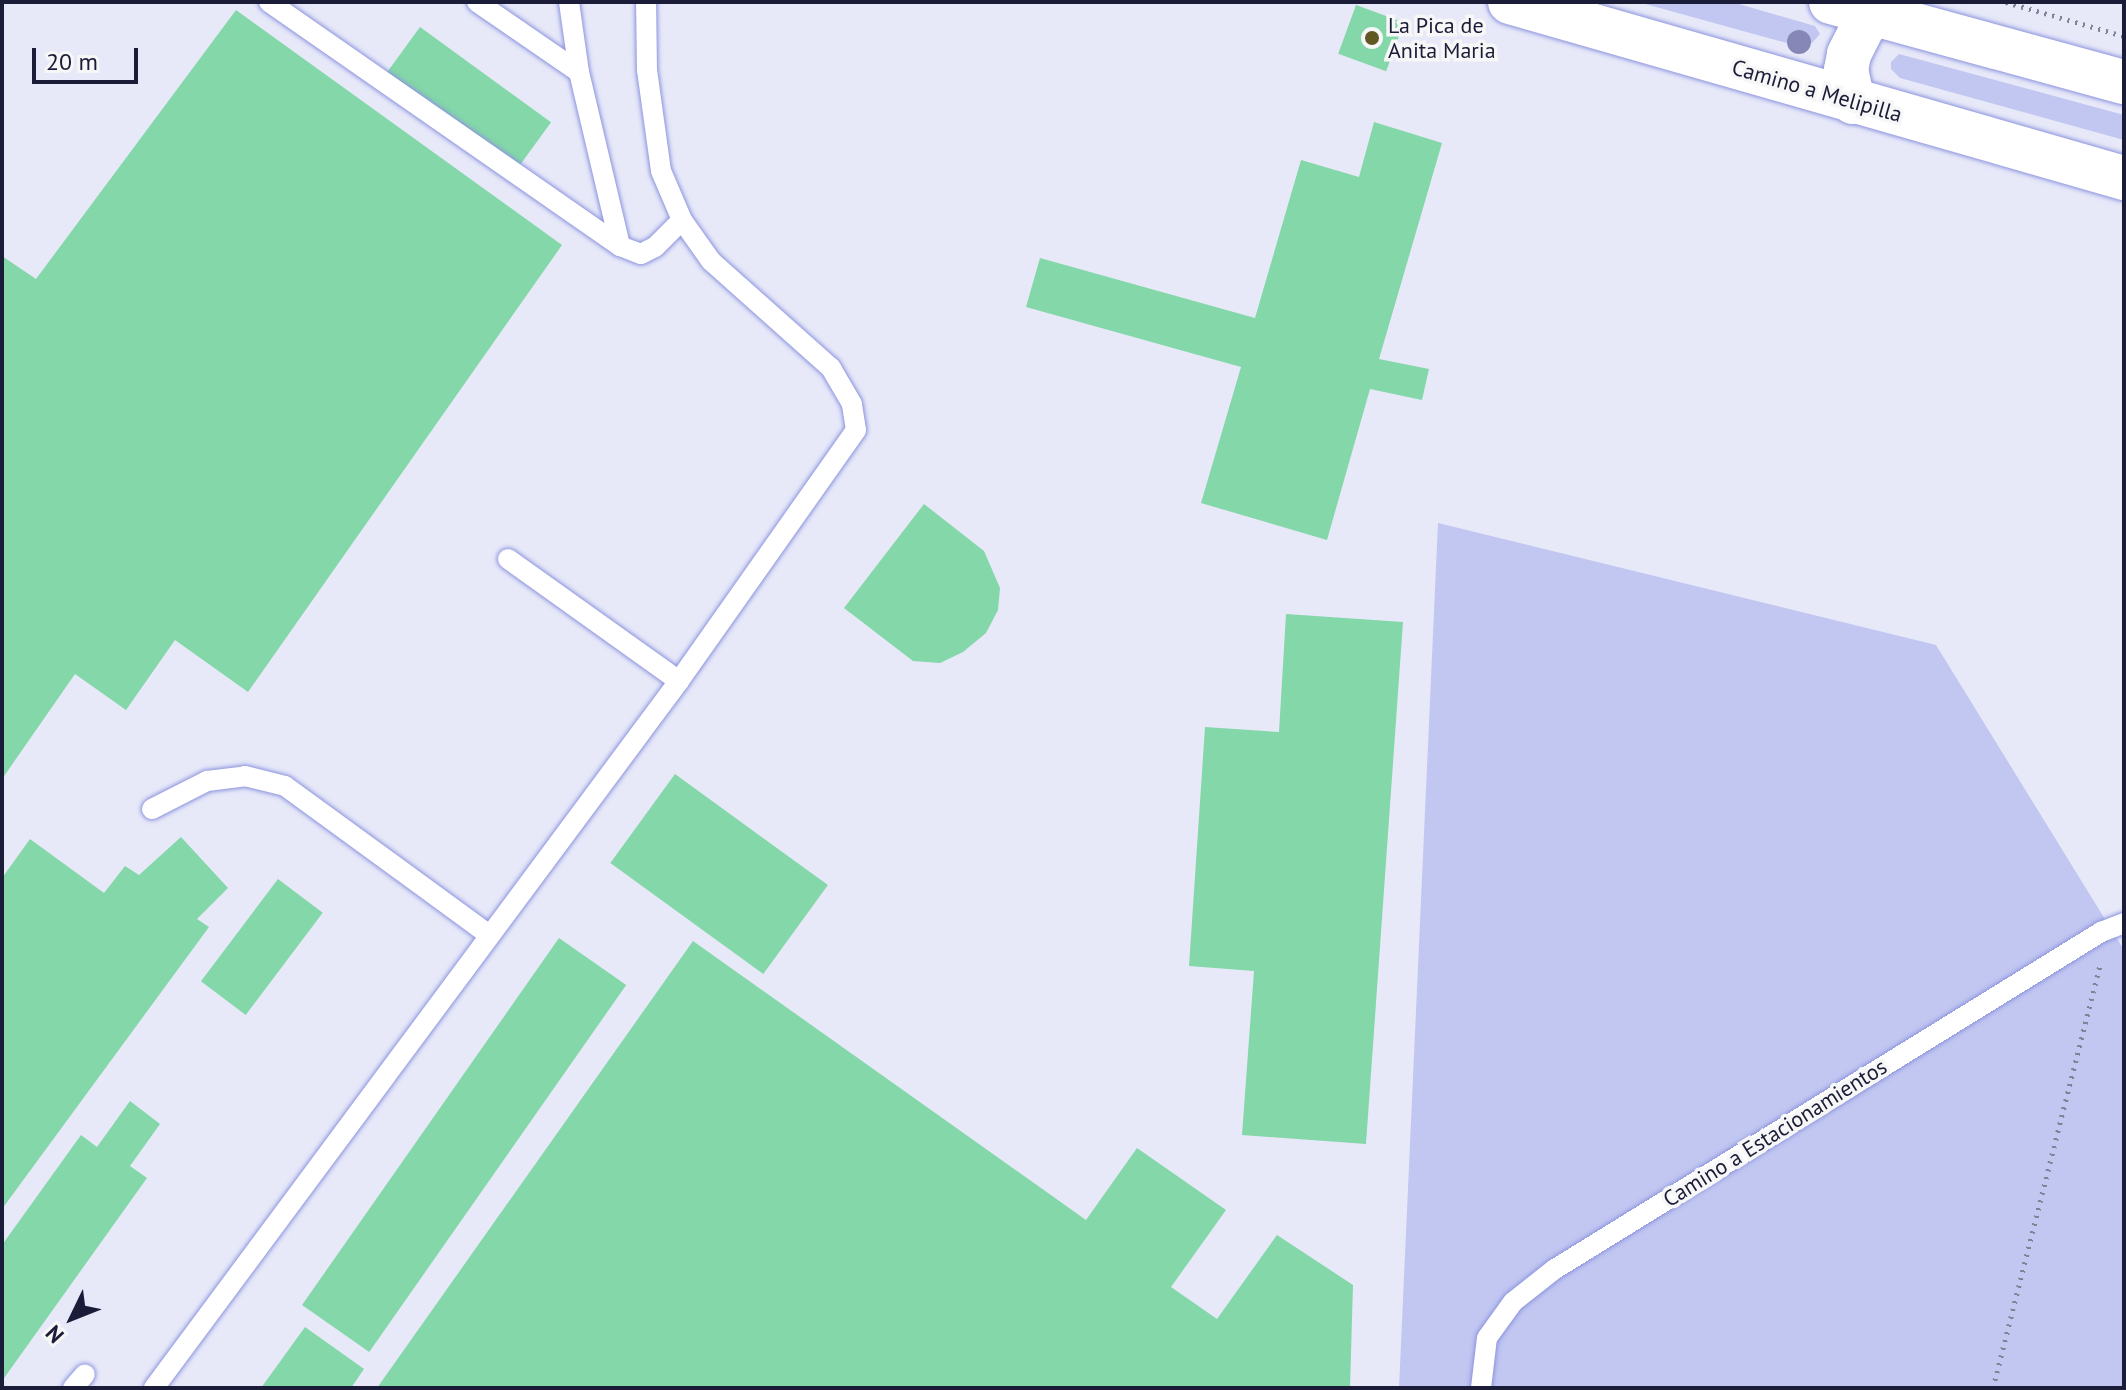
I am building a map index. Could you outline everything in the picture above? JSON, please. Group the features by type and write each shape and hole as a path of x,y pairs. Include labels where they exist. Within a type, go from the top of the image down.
{"main road":[{"name":"Camino a Melipilla","path":"1510,2 2124,178"},
{"path":"1831,2 2124,82"},
{"path":"1853,102 1846,70 1849,54 1864,25 1876,15"}],"lane":[{"path":"269,2 620,246 641,254 655,247 682,220"},
{"path":"477,2 579,72"},
{"path":"569,2 579,72 620,246"},
{"path":"154,1388 679,681 856,430 852,404 831,368 711,261 682,220 661,171 647,70 646,2"},
{"path":"508,559 679,681"},
{"path":"152,809 207,781 245,776 285,786 489,935"},
{"name":"Camino a Estacionamientos","path":"1481,1388 1487,1338 1513,1302 1555,1269 2117,926"}],"path":[{"path":"2006,2 2124,36"},
{"path":"1993,1388 2117,926"}],"shaded area":[{"path":"1638,2 1732,2 1815,26 1820,34 1812,43 1794,45"},
{"path":"1899,54 2124,115 2124,140 1900,78 1891,69 1891,62"},
{"path":"1438,523 1936,645 2124,950 2124,1388 1399,1388"}],"building":[{"name":"La Pica de Anita Maria","path":"1356,5 1404,22 1386,71 1338,54"},
{"path":"236,10 562,245 248,692 175,640 126,710 75,674 2,779 2,256 36,279"},
{"path":"420,27 551,122 518,168 387,72"},
{"path":"1374,122 1442,143 1379,359 1429,369 1422,400 1370,389 1327,540 1201,503 1241,367 1026,307 1040,258 1255,318 1301,160 1359,177"},
{"path":"924,504 984,551 1000,588 998,610 986,633 963,652 940,663 913,661 844,608"},
{"path":"1286,614 1403,622 1366,1144 1242,1135 1254,971 1189,966 1205,727 1279,732"},
{"path":"675,774 828,885 763,974 610,863"},
{"path":"181,837 228,888 197,919 209,927 2,1209 2,878 30,839 104,893 125,866 139,875"},
{"path":"278,879 323,913 246,1015 201,981"},
{"path":"559,938 626,985 369,1352 302,1305"},
{"path":"693,941 1086,1220 1137,1148 1226,1210 1171,1287 1217,1319 1277,1235 1353,1285 1350,1388 377,1388"},
{"path":"130,1101 160,1124 130,1166 147,1178 2,1381 2,1245 81,1135 97,1147"},
{"path":"305,1327 364,1369 351,1388 261,1388"}],"place":[{"name":"La Pica de Anita Maria","path":"1372,38"}]}
